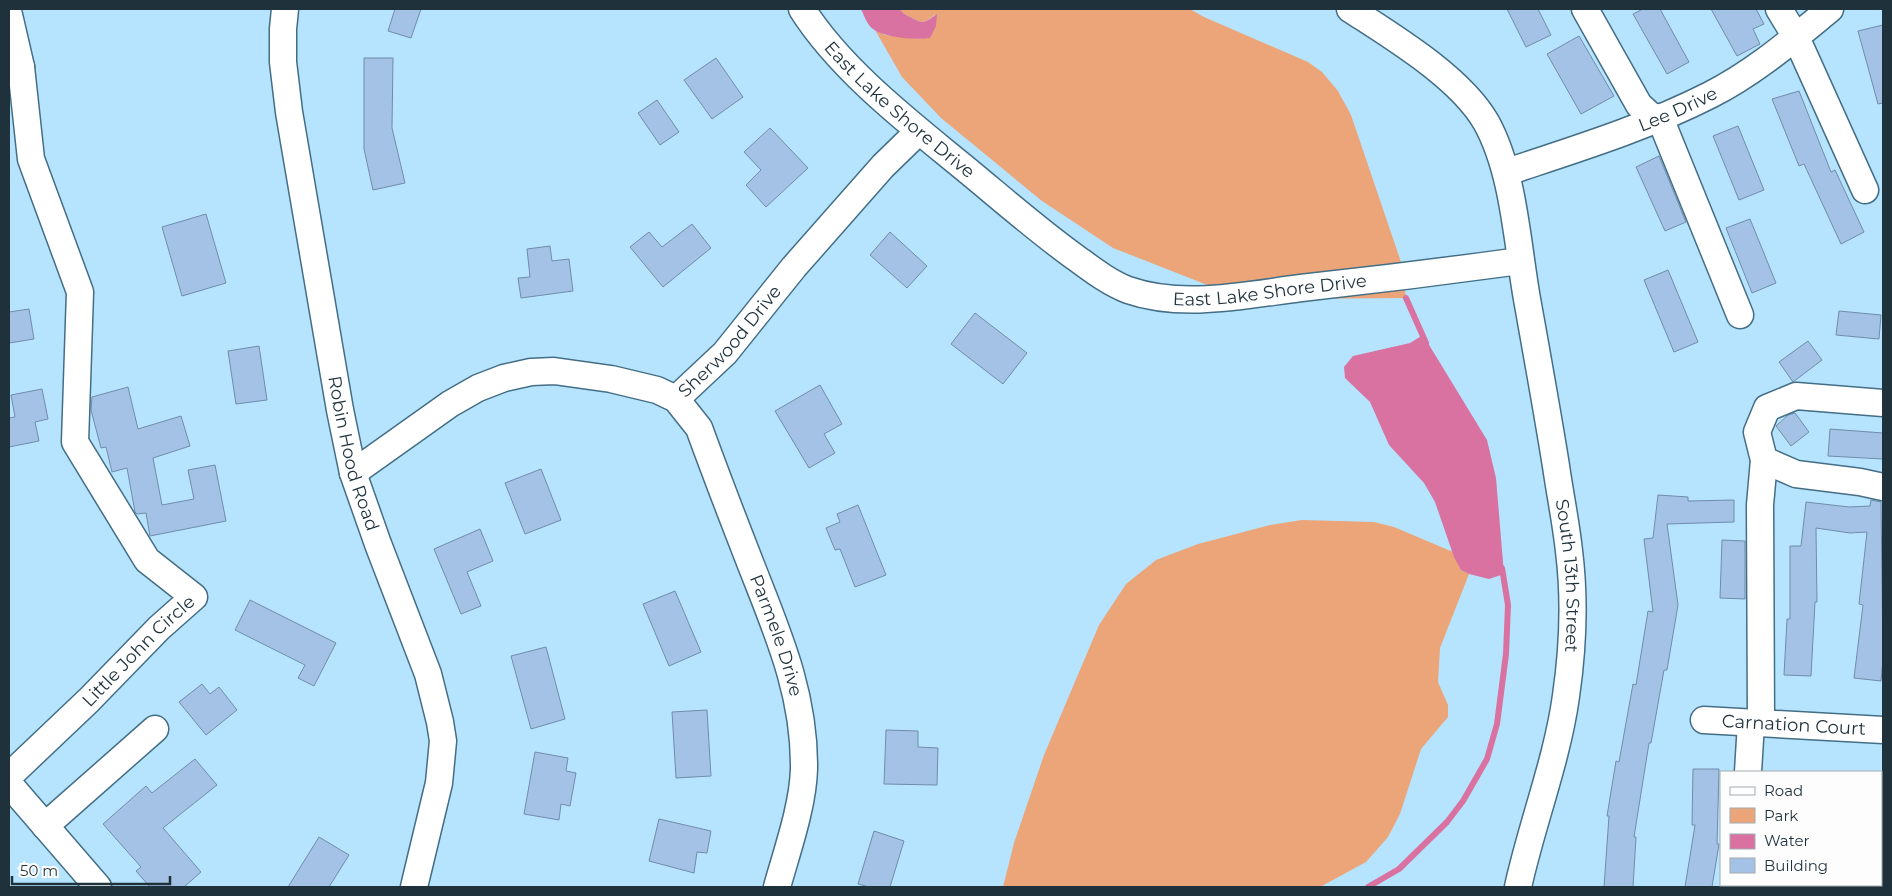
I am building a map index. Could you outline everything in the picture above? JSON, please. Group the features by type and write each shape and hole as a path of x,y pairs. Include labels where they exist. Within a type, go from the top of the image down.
{"street":[{"name":"Robin Hood Road","path":"285,9 283,62 289,112 340,410 354,473 378,544 428,674 440,722 442,741 439,783 414,887"},
{"name":"East Lake Shore Drive","path":"802,9 838,54 875,92 919,131 1063,248 1110,282 1128,290 1153,297 1179,300 1216,298 1520,262"},
{"path":"1350,9 1401,42 1445,76 1473,103 1487,123 1507,172 1520,262"},
{"path":"1585,9 1639,105 1651,116 1660,118 1740,315"},
{"path":"1779,9 1796,37 1865,190"},
{"name":"Lee Drive","path":"1507,172 1627,132 1711,94 1752,70 1830,9"},
{"name":"Little John Circle","path":"9,15 15,68 30,159 80,292 75,442 147,560 194,596 9,776"},
{"name":"Sherwood Drive","path":"354,473 450,404 478,388 504,378 554,371 611,379 657,390 676,399 725,353 794,266 883,166 919,131"},
{"name":"South 13th Street","path":"1518,887 1563,713 1573,609 1570,553 1520,262"},
{"path":"1748,771 1756,723 1760,505 1764,460 1757,432 1767,408 1796,396 1883,402"},
{"name":"Parmele Drive","path":"676,399 699,428 781,640 797,692 803,737 804,771 794,826 777,887"},
{"path":"1764,460 1796,474 1860,482 1883,487"},
{"name":"Carnation Court","path":"1704,720 1883,730"},
{"path":"45,826 155,729"},
{"path":"9,784 98,887"}],"green space":[{"path":"900,9 1190,9 1204,17 1308,62 1322,72 1338,91 1351,115 1401,262 1406,298 1291,299 1210,286 1113,248 1042,201 941,118 902,77 875,30 885,35 922,39 936,14 921,22 905,14"},
{"path":"1302,520 1374,522 1394,527 1453,552 1461,570 1469,574 1440,648 1438,682 1448,705 1448,717 1421,749 1400,814 1388,837 1366,862 1320,887 1003,887 1014,843 1044,755 1099,625 1126,584 1156,560 1198,544 1270,525"}],"water":[{"path":"861,9 900,9 905,14 921,22 937,14 936,26 930,38 917,39 893,36 878,32 871,27"},
{"path":"1423,335 1487,440 1496,478 1504,574 1489,579 1461,570 1454,557 1435,502 1424,483 1389,445 1370,402 1345,378 1344,367 1353,356 1410,343"}],"building":[{"path":"395,9 421,9 411,38 388,31"},
{"path":"1507,9 1538,9 1551,35 1526,47"},
{"path":"1643,9 1660,9 1689,62 1667,74 1633,14"},
{"path":"1711,9 1756,9 1764,24 1753,29 1760,44 1737,56"},
{"path":"1883,25 1883,103 1878,104 1858,31"},
{"path":"1579,36 1614,96 1581,114 1547,54"},
{"path":"364,58 393,58 392,128 405,183 373,190 364,149"},
{"path":"716,58 743,97 712,119 684,80"},
{"path":"1799,91 1831,172 1835,170 1864,232 1841,244 1804,164 1799,166 1772,99"},
{"path":"657,100 679,132 660,145 638,113"},
{"path":"1738,126 1764,190 1739,200 1713,136"},
{"path":"770,128 808,168 766,207 746,185 761,170 744,152"},
{"path":"1659,156 1686,222 1665,231 1636,167"},
{"path":"206,214 226,283 182,296 162,227"},
{"path":"1750,219 1776,283 1752,293 1726,228"},
{"path":"692,224 711,248 663,287 630,247 649,232 662,247"},
{"path":"890,232 927,266 907,288 870,255"},
{"path":"550,246 552,261 569,259 573,291 521,298 518,278 530,277 527,249"},
{"path":"1668,270 1698,342 1674,352 1644,280"},
{"path":"29,309 34,339 9,343 9,312"},
{"path":"1839,311 1881,315 1879,339 1836,335"},
{"path":"975,313 1027,353 1003,384 951,344"},
{"path":"1808,341 1822,360 1793,382 1779,362"},
{"path":"259,346 267,400 236,404 228,351"},
{"path":"820,385 842,424 824,434 835,453 809,468 775,411"},
{"path":"128,387 138,429 181,416 190,446 153,458 162,505 194,499 188,470 215,465 226,521 150,536 146,513 137,514 135,512 127,468 112,472 106,447 101,448 91,410 92,397"},
{"path":"42,389 48,419 35,422 39,441 9,447 9,418 15,417 11,395"},
{"path":"1795,413 1809,432 1791,446 1776,426 1788,415"},
{"path":"1830,429 1883,433 1883,459 1828,456"},
{"path":"541,469 561,520 525,534 505,483"},
{"path":"1658,495 1688,497 1688,501 1734,500 1734,522 1667,524 1678,605 1667,670 1664,670 1651,743 1649,743 1634,837 1636,837 1633,887 1604,887 1609,816 1607,816 1616,761 1619,762 1633,684 1636,685 1648,611 1653,612 1644,539 1653,538"},
{"path":"1871,500 1881,502 1883,659 1881,681 1854,678 1863,605 1859,604 1867,532 1850,533 1816,528 1817,602 1815,602 1811,676 1784,675 1787,619 1790,619 1790,546 1801,546 1806,502 1849,507 1870,506"},
{"path":"858,505 886,575 855,587 840,549 835,550 826,528 840,522 837,514"},
{"path":"480,529 493,561 467,572 481,606 461,614 434,549"},
{"path":"1722,540 1745,541 1745,599 1720,598"},
{"path":"675,591 701,652 669,666 643,604"},
{"path":"250,600 336,643 314,686 298,678 305,665 235,630"},
{"path":"546,647 565,719 531,729 511,656"},
{"path":"202,684 210,694 219,687 237,710 206,735 179,702"},
{"path":"707,710 711,776 676,778 672,712"},
{"path":"886,730 918,731 918,747 938,748 937,785 884,784"},
{"path":"535,752 568,758 566,771 576,773 570,806 561,804 559,820 524,814"},
{"path":"195,759 217,785 163,828 201,872 184,887 150,887 136,871 141,867 103,824 146,786 152,793"},
{"path":"1693,769 1719,769 1717,844 1719,844 1712,887 1685,887 1695,825 1692,825"},
{"path":"659,819 711,831 707,853 697,852 694,873 649,861"},
{"path":"874,831 904,841 890,887 869,887 858,884"},
{"path":"319,837 349,855 329,887 288,887"}],"waterway":[{"path":"1406,298 1426,343"},
{"path":"1368,887 1399,869 1447,822 1463,801 1487,759 1497,724 1506,654 1508,605 1502,568"}]}
